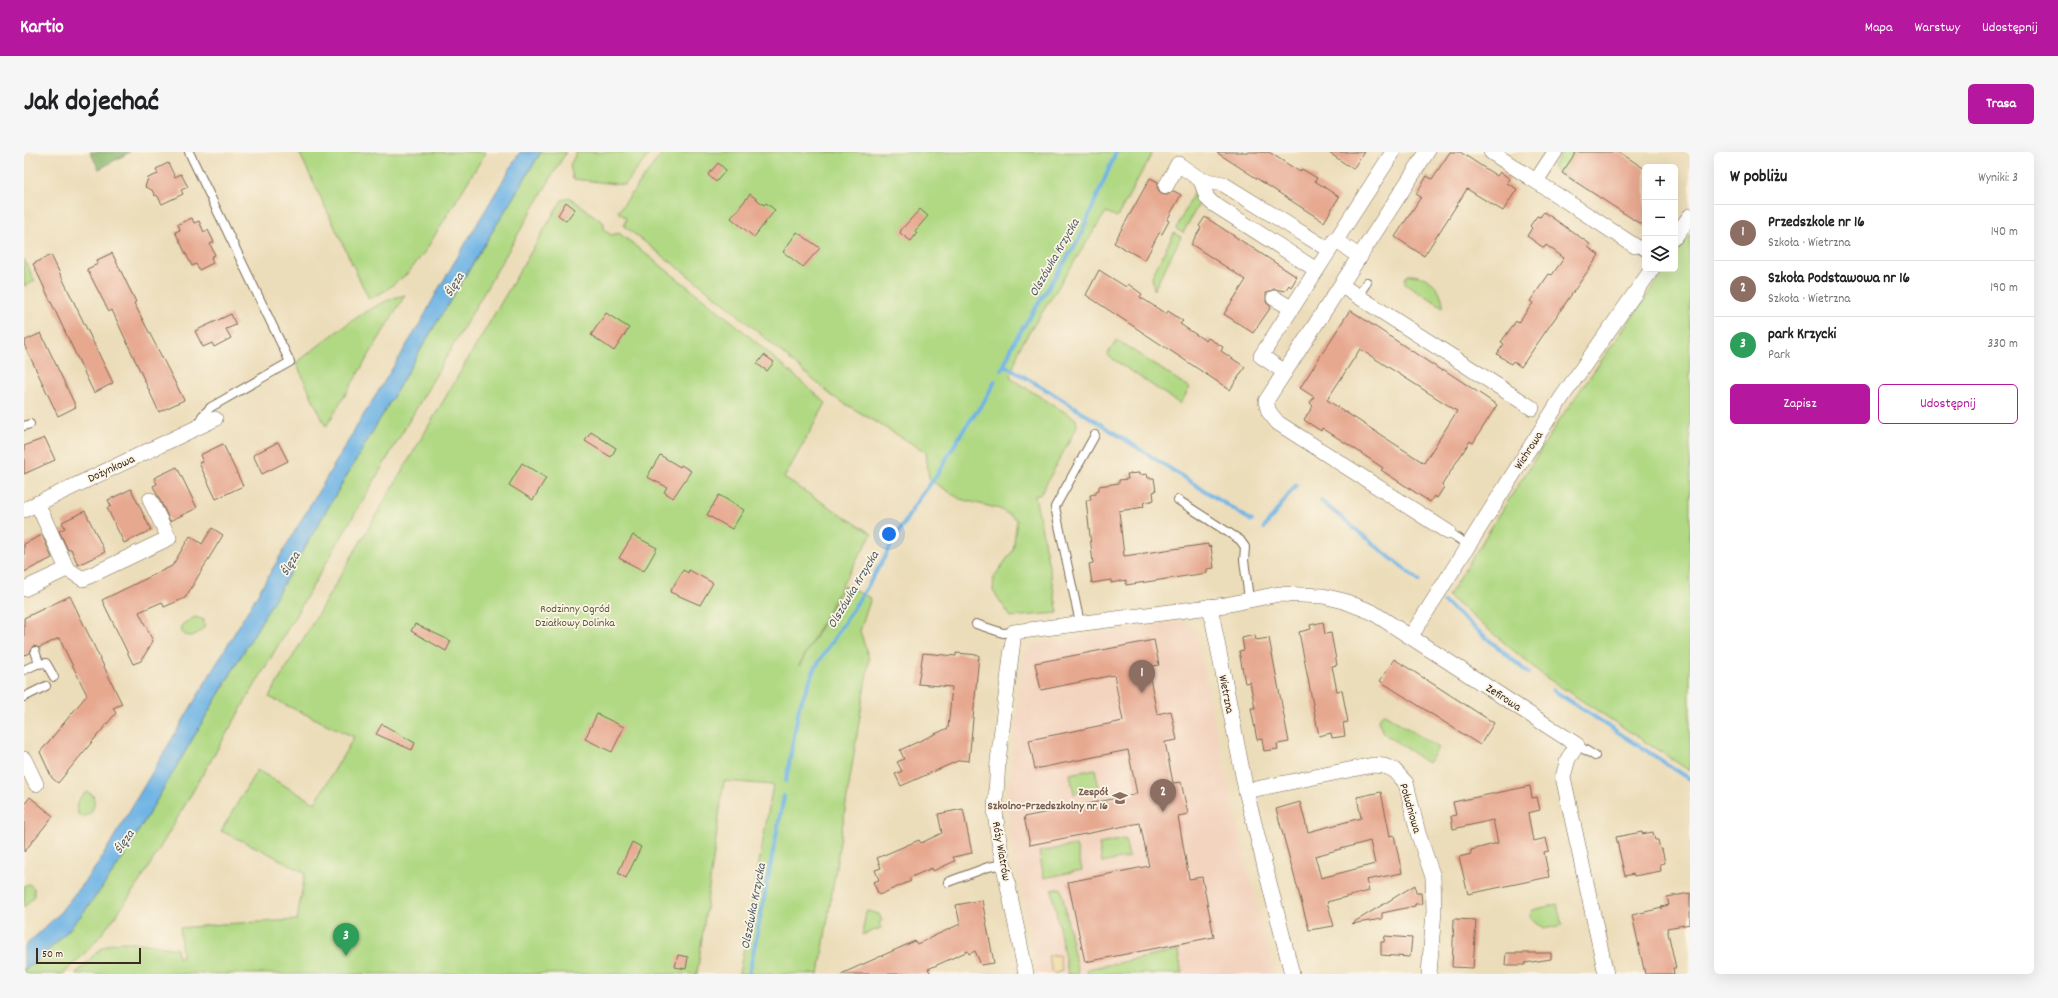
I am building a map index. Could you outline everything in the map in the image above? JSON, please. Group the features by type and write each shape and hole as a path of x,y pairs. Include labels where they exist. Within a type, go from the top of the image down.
{"street":[{"path":"1285,372 1261,356 1315,269 1392,152"},
{"path":"1427,152 1342,286 1266,401 1269,412 1278,423 1448,532"},
{"path":"1491,152 1640,249"},
{"path":"1536,181 1555,152"},
{"path":"1166,186 1176,163 1201,180 1223,184 1332,245 1360,257"},
{"path":"1201,180 1208,198 1212,203 1315,269"},
{"path":"1676,236 1690,216"},
{"name":"Wichrowa","path":"1411,636 1468,545 1540,413 1650,272"},
{"path":"1342,286 1540,413"},
{"path":"1274,298 1291,308"},
{"name":"Dożynkowa","path":"31,506 215,419"},
{"path":"31,506 67,569 83,580 168,538 150,500"},
{"path":"24,589 67,569"},
{"name":"Zefirowa","path":"1210,606 1279,594 1323,596 1344,601 1372,612 1411,636 1577,745"},
{"path":"1014,632 1210,606"},
{"name":"Wietrzna","path":"1210,606 1246,791 1292,974"},
{"name":"Róży Wiatrów","path":"1014,632 1004,703 995,800 996,827 1026,974"},
{"path":"1577,745 1568,759 1563,777 1606,974"},
{"path":"24,759 36,784"},
{"name":"Południowa","path":"1246,791 1373,765 1384,766 1399,774 1408,789 1418,833 1433,877 1434,911 1429,974"}],"lane":[{"path":"189,152 290,362 211,406 202,416 199,426"},
{"path":"1358,296 1367,282"},
{"path":"1080,623 1055,507 1096,435"},
{"path":"1178,500 1240,540 1245,547 1244,560 1249,599"},
{"path":"1448,532 1468,545"},
{"path":"976,624 1003,633 1014,632"},
{"path":"35,651 38,660 37,664"},
{"path":"24,670 37,664 46,663 54,677"},
{"path":"24,697 46,686"},
{"path":"1577,745 1595,756"},
{"path":"948,882 988,867 1004,864"}],"shaded area":[{"name":"Zespół Szkolno-Przedszkolny nr 16","path":"1184,621 1195,630 1232,804 1274,974 1038,974 1009,831 1008,793 1023,654 1032,644"}],"green space":[{"path":"90,152 130,152 99,169"},
{"path":"299,152 486,152 424,253 408,273 385,291 369,299"},
{"path":"541,152 566,152 147,870 109,925 87,951 63,974 24,974 24,970 53,946 79,918 124,856 428,337"},
{"path":"577,152 651,152 625,185 573,179 570,165"},
{"path":"663,152 1153,152 1117,217 1106,212 1020,347 1010,378 1076,419 1077,427 1040,495 1035,495 1058,613 1011,617 993,591 994,577 1013,550 1017,520 1000,509 960,499 929,479 926,452 832,396 728,306 624,226 626,218 618,212"},
{"path":"1562,152 1576,152 1562,173 1573,181 1572,182 1552,168"},
{"path":"1196,188 1201,200 1183,233 1176,229"},
{"name":"Rodzinny Ogród Działkowy Dolinka","path":"569,197 604,223 604,230 611,235 619,233 734,323 826,403 784,478 872,534 841,587 799,666 844,586 871,598 860,631 869,659 819,974 739,974 773,785 724,781 697,974 75,974 98,951 109,944 128,942 177,949 178,958 182,956 180,928 297,920 305,873 262,850 221,831 257,770 315,803 354,737 269,697 551,218 562,200"},
{"path":"1174,233 1181,237 1154,290 1152,276"},
{"path":"1690,234 1690,771 1544,676 1448,596 1560,419 1664,272 1678,272 1678,251"},
{"path":"24,259 35,281 24,286"},
{"path":"1408,275 1415,275 1427,279 1433,283 1440,293 1443,307 1405,283 1405,278"},
{"path":"405,295 326,427 296,363 348,323 377,305"},
{"path":"1117,340 1190,388 1180,404 1107,355"},
{"path":"195,617 204,620 204,627 192,636 186,635 181,630 183,624"},
{"path":"1383,713 1439,748 1428,763 1383,733 1378,721"},
{"path":"1095,769 1099,788 1074,794 1070,774"},
{"path":"87,792 93,795 94,805 90,814 84,817 79,815 76,808 77,802 81,796"},
{"path":"1125,839 1129,857 1102,863 1099,844"},
{"path":"1076,845 1082,870 1044,878 1039,852"},
{"path":"29,884 34,888 34,896 24,907 24,886"},
{"path":"1061,888 1078,974 1068,974 1052,890"},
{"path":"1557,904 1562,925 1544,929 1532,919 1530,915 1533,910"},
{"path":"868,911 879,914 882,921 879,923 881,928 862,935 866,912"},
{"path":"1178,951 1182,974 1088,974 1087,969"}],"sand":[{"path":"1059,955 1062,971 1055,974 1052,970 1048,956"}],"water":[{"name":"Ślęza","path":"520,152 541,152 428,337 124,856 67,932 53,946 24,970 24,947 58,915 98,864 363,416 422,320 439,288"}],"building":[{"path":"1216,152 1269,152 1300,172 1302,169 1317,178 1315,181 1339,197 1324,222"},
{"path":"1328,152 1364,152 1353,169"},
{"path":"1450,152 1460,152 1497,176 1500,172 1510,179 1507,183 1517,189 1503,211 1467,189 1424,256 1395,237 1421,197 1416,194 1427,176 1432,179"},
{"path":"1576,152 1619,152 1642,167 1642,225 1562,173"},
{"path":"168,163 175,177 181,174 188,187 181,190 183,194 162,204 152,190 145,187 148,178 158,174 156,169"},
{"path":"718,163 726,170 716,182 708,175"},
{"path":"1150,178 1158,182 1157,187 1161,194 1167,195 1174,191 1181,195 1167,220 1169,221 1162,234 1159,233 1145,260 1114,243"},
{"path":"750,194 764,205 766,203 775,210 754,237 731,218"},
{"path":"566,202 575,209 566,221 558,215"},
{"path":"920,209 928,216 915,231 917,233 911,241 900,233"},
{"path":"1544,212 1590,244 1588,247 1599,255 1521,367 1513,361 1511,364 1497,354 1504,344 1501,342 1516,321 1518,323 1533,303 1530,301 1549,274 1552,275 1564,258 1546,245 1544,248 1527,236 1532,228 1530,226 1537,216 1540,217"},
{"path":"1205,217 1297,277 1291,287 1289,285 1285,291 1274,289 1266,293 1266,302 1271,307 1253,333 1224,314 1246,280 1191,244 1201,228 1199,226"},
{"path":"192,218 194,223 199,221 204,232 208,230 214,242 210,244 215,255 211,257 213,263 199,270 196,264 192,266 175,232 180,230 178,224"},
{"path":"797,232 820,248 803,267 783,252"},
{"path":"112,253 136,302 134,303 184,400 159,412 112,310 109,312 87,269 98,264 97,260"},
{"path":"51,255 113,383 94,393 33,264"},
{"path":"1099,270 1126,287 1128,284 1142,294 1140,297 1166,314 1168,311 1183,321 1180,324 1206,341 1208,338 1223,347 1221,351 1245,367 1230,390 1086,295"},
{"path":"1350,310 1442,371 1443,369 1497,405 1473,443 1470,441 1442,485 1444,487 1437,498 1434,496 1430,502 1381,470 1383,468 1352,447 1322,428 1321,431 1304,420 1313,406 1310,403 1314,397 1300,388","holes":["1360,349 1457,411 1424,463 1327,400"]},
{"path":"606,313 629,328 614,351 591,335"},
{"path":"231,314 236,325 226,329 231,338 214,347 212,343 203,347 195,331"},
{"path":"41,333 76,407 58,416 24,344 24,341"},
{"path":"764,355 774,362 767,371 757,364"},
{"path":"591,432 616,448 611,457 585,441"},
{"path":"45,438 55,460 24,474 24,446"},
{"path":"278,442 288,461 262,474 253,455"},
{"path":"223,444 243,486 216,499 199,463 203,462 200,455"},
{"path":"660,455 680,467 681,465 691,471 673,498 664,492 667,487 647,477"},
{"path":"522,463 546,478 533,500 509,485"},
{"path":"177,467 197,508 170,521 153,486 157,484 154,478"},
{"path":"1139,473 1139,475 1147,474 1148,478 1154,478 1156,491 1153,492 1154,500 1143,503 1144,507 1119,511 1124,556 1208,544 1208,547 1211,546 1214,568 1207,569 1207,573 1126,585 1126,580 1111,583 1111,580 1092,583 1089,564 1093,563 1086,500 1091,500 1090,495 1096,494 1096,491 1099,490 1099,486 1119,483 1119,480 1128,479 1127,474"},
{"path":"131,489 151,530 124,543 107,508 111,506 108,500"},
{"path":"719,495 744,510 732,529 707,515"},
{"path":"85,511 105,552 78,565 71,549 68,550 59,531 65,528 62,522"},
{"path":"212,528 223,535 185,598 164,607 162,602 139,612 153,641 141,661 133,664 102,600 172,566 190,536 202,544"},
{"path":"42,535 52,558 24,572 24,544"},
{"path":"633,535 657,548 644,571 619,558"},
{"path":"683,570 688,573 689,570 713,583 700,605 670,592"},
{"path":"70,596 122,704 113,708 116,713 58,783 52,778 40,752 87,695 59,638 39,648 33,646 30,653 24,655 24,618"},
{"path":"1323,622 1325,634 1331,633 1337,665 1332,666 1337,691 1342,690 1348,722 1343,723 1345,736 1332,738 1331,733 1319,736 1299,632 1311,629 1310,625"},
{"path":"415,624 451,641 446,651 411,631"},
{"path":"1255,635 1256,640 1269,638 1289,742 1277,744 1278,749 1264,751 1262,739 1257,740 1251,708 1255,708 1250,682 1245,683 1239,651 1244,650 1242,638"},
{"path":"1154,640 1159,665 1148,667 1157,714 1171,711 1177,740 1165,742 1173,783 1181,782 1188,814 1178,816 1189,879 1202,877 1214,937 1085,962 1068,882 1149,866 1140,823 1030,845 1024,817 1137,794 1128,750 1035,769 1029,740 1123,721 1114,675 1041,690 1035,663"},
{"path":"923,653 956,656 956,653 979,655 969,761 960,760 901,786 895,774 902,771 897,762 904,759 900,750 948,728 952,687 918,684"},
{"path":"1394,659 1494,723 1480,745 1380,681"},
{"path":"597,714 624,727 612,752 585,739"},
{"path":"382,724 415,743 412,750 376,734"},
{"path":"1530,786 1532,798 1537,797 1540,810 1528,813 1532,836 1534,841 1546,838 1549,851 1544,852 1549,877 1468,894 1459,857 1471,854 1471,850 1498,843 1493,820 1453,829 1451,816 1456,815 1453,802"},
{"path":"1381,792 1390,836 1394,835 1402,873 1366,880 1369,891 1327,902 1334,926 1309,930 1276,809 1300,802 1308,832 1361,818 1357,797","holes":["1370,841 1375,864 1321,878 1315,856"]},
{"path":"30,797 53,816 24,852 24,805"},
{"path":"963,809 972,853 953,857 955,861 933,871 932,868 909,878 911,881 879,895 873,882 879,880 875,870 881,868 877,858 919,840 921,843 942,833 938,814"},
{"path":"1642,832 1642,834 1653,832 1655,840 1658,840 1660,849 1662,849 1665,863 1660,864 1661,871 1634,876 1633,874 1625,876 1616,837"},
{"path":"632,842 641,847 626,878 618,873"},
{"path":"1415,885 1416,893 1421,893 1422,904 1415,904 1415,906 1382,913 1382,919 1351,924"},
{"path":"1690,893 1690,924 1667,928 1676,968 1673,968 1674,974 1645,974 1632,915 1669,905 1667,897"},
{"path":"982,900 994,963 981,965 975,951 969,954 968,951 928,969 931,974 841,974 915,941 917,944 960,924 956,905"},
{"path":"1454,919 1476,920 1473,968 1452,967"},
{"path":"1385,936 1412,938 1410,957 1381,955 1381,942 1384,942"},
{"path":"1506,953 1551,953 1551,959 1525,963 1525,965 1505,965"},
{"path":"678,955 688,957 686,969 675,967"}],"waterway":[{"name":"Olszówka Krzycka","path":"1002,370 1014,342 1079,239 1116,152"},
{"path":"1004,365 1052,393 1252,521"},
{"name":"Olszówka Krzycka","path":"786,781 799,707 815,668 866,589 916,503 937,475 962,432 985,400 995,381"},
{"path":"1264,528 1296,485"},
{"path":"1321,501 1419,581"},
{"path":"1444,602 1528,673"},
{"path":"1553,690 1690,779"},
{"name":"Olszówka Krzycka","path":"749,974 784,796"}],"place":[{"name":"Przedszkole nr 16","path":"1142,693"},
{"name":"Zespół Szkolno-Przedszkolny nr 16","path":"1120,798"},
{"name":"Szkoła Podstawowa nr 16","path":"1163,812"},
{"name":"park Krzycki","path":"346,956"}]}
